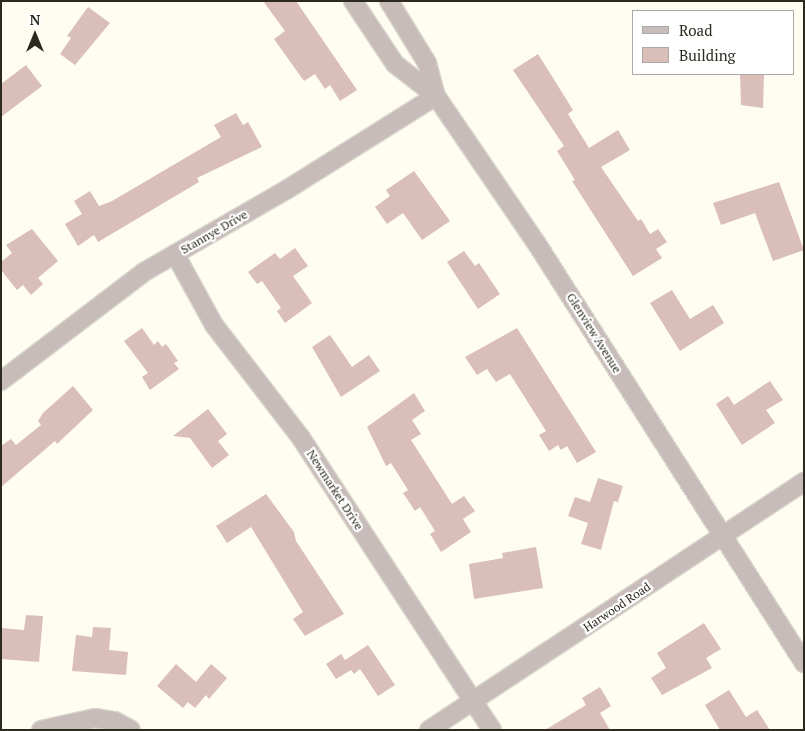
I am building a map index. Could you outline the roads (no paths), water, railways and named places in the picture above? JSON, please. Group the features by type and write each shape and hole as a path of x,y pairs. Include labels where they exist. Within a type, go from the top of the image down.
{"street":[{"path":"353,1 395,64 436,96"},
{"name":"Glenview Avenue","path":"389,1 427,63 436,96 537,244 804,664"},
{"name":"Stannye Drive","path":"1,381 103,300 175,254 295,185 436,96"},
{"name":"Newmarket Drive","path":"175,254 214,325 301,438 492,730"},
{"name":"Harwood Road","path":"429,730 804,482"},
{"path":"41,730 96,718 115,721 131,730"}]}
